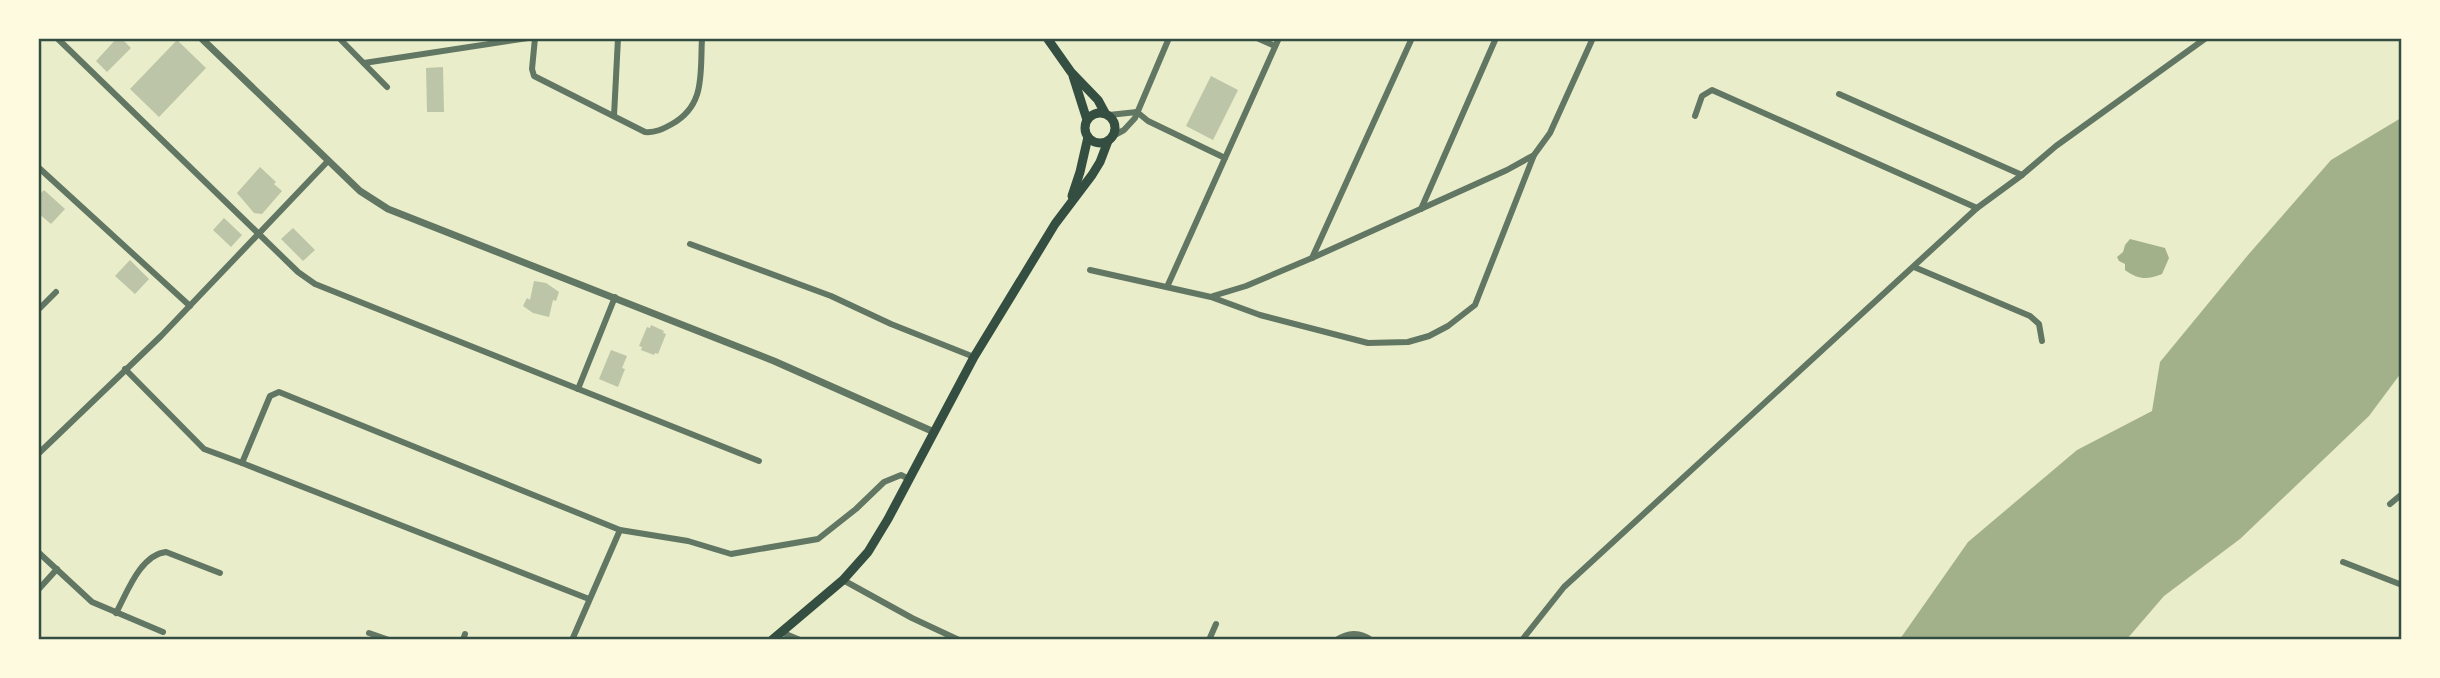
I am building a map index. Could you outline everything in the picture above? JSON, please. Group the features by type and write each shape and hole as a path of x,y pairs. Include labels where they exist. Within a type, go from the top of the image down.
{"main road":[{"path":"772,639 843,580 868,552 1023,273 1069,203 1096,169 1115,124 1098,100 1071,72 1047,38"},
{"path":"1069,203 1088,137 1085,128 1087,120 1071,72"},
{"path":"1087,120 1097,112 1107,114"},
{"path":"1088,137 1097,143 1110,138"}],"street":[{"path":"57,38 298,272 315,284 759,461"},
{"path":"201,38 360,191 388,209 774,360 934,432"},
{"path":"339,38 387,87"},
{"path":"364,63 528,38"},
{"path":"534,38 534,76 645,132 654,132 686,116 695,105 699,90 702,38"},
{"path":"614,116 618,38"},
{"path":"1110,138 1131,123 1168,38"},
{"path":"1257,38 1275,46"},
{"path":"1167,287 1279,38"},
{"path":"1312,258 1412,38"},
{"path":"1421,209 1496,38"},
{"path":"1090,270 1211,297 1261,314 1368,343 1408,342 1429,336 1448,326 1475,305 1534,155 1550,134 1593,38"},
{"path":"1521,639 1564,587 1977,208 2056,146 2206,38"},
{"path":"1695,116 1702,96 1712,90 1977,208"},
{"path":"1839,94 2022,175"},
{"path":"1107,114 1137,112 1148,121 1225,158"},
{"path":"1211,297 1246,286 1312,258 1507,170 1534,155"},
{"path":"38,454 190,306 328,161"},
{"path":"38,167 190,306"},
{"path":"690,244 831,296 891,324 974,357"},
{"path":"1914,267 2030,316 2039,324 2042,341"},
{"path":"38,310 55,292"},
{"path":"578,389 615,297"},
{"path":"125,369 204,449 589,599"},
{"path":"242,463 270,396 279,393 620,530 688,541 731,554 818,539 892,477 901,475 909,479"},
{"path":"2390,504 2402,494"},
{"path":"572,639 620,530"},
{"path":"38,552 92,602 163,632"},
{"path":"116,613 132,582 149,559 157,553 166,552 220,573"},
{"path":"2343,562 2402,585"},
{"path":"38,590 57,569"},
{"path":"843,580 912,618 958,639"},
{"path":"1209,639 1216,624"},
{"path":"781,632 800,639"},
{"path":"369,633 389,639"},
{"path":"1336,639 1345,634 1357,633 1371,639"}],"shaded area":[{"path":"2401,118 2401,373 2369,416 2240,539 2164,596 2127,639 1900,639 1968,542 2077,450 2152,411 2160,362 2248,255 2331,160"},
{"path":"2130,239 2165,248 2169,258 2162,274 2143,278 2125,270 2125,264 2117,257"}],"building":[{"path":"117,38 121,38 131,48 107,72 96,61"},
{"path":"177,40 206,68 159,117 130,89"},
{"path":"443,67 444,112 427,112 426,68"},
{"path":"1211,76 1238,90 1213,140 1186,126"},
{"path":"260,167 282,191 262,214 254,213 237,193"},
{"path":"44,190 65,209 51,224 38,213 38,196"},
{"path":"224,218 242,235 231,247 213,230"},
{"path":"293,228 315,250 303,261 281,239"},
{"path":"130,260 149,279 135,294 115,276"},
{"path":"534,281 546,283 559,292 556,301 553,300 549,317 533,313 523,306 527,298 530,300"},
{"path":"651,325 666,334 658,354 654,355 641,350 642,347 639,346 647,327 650,328"},
{"path":"611,350 627,356 618,387 599,379"}]}
